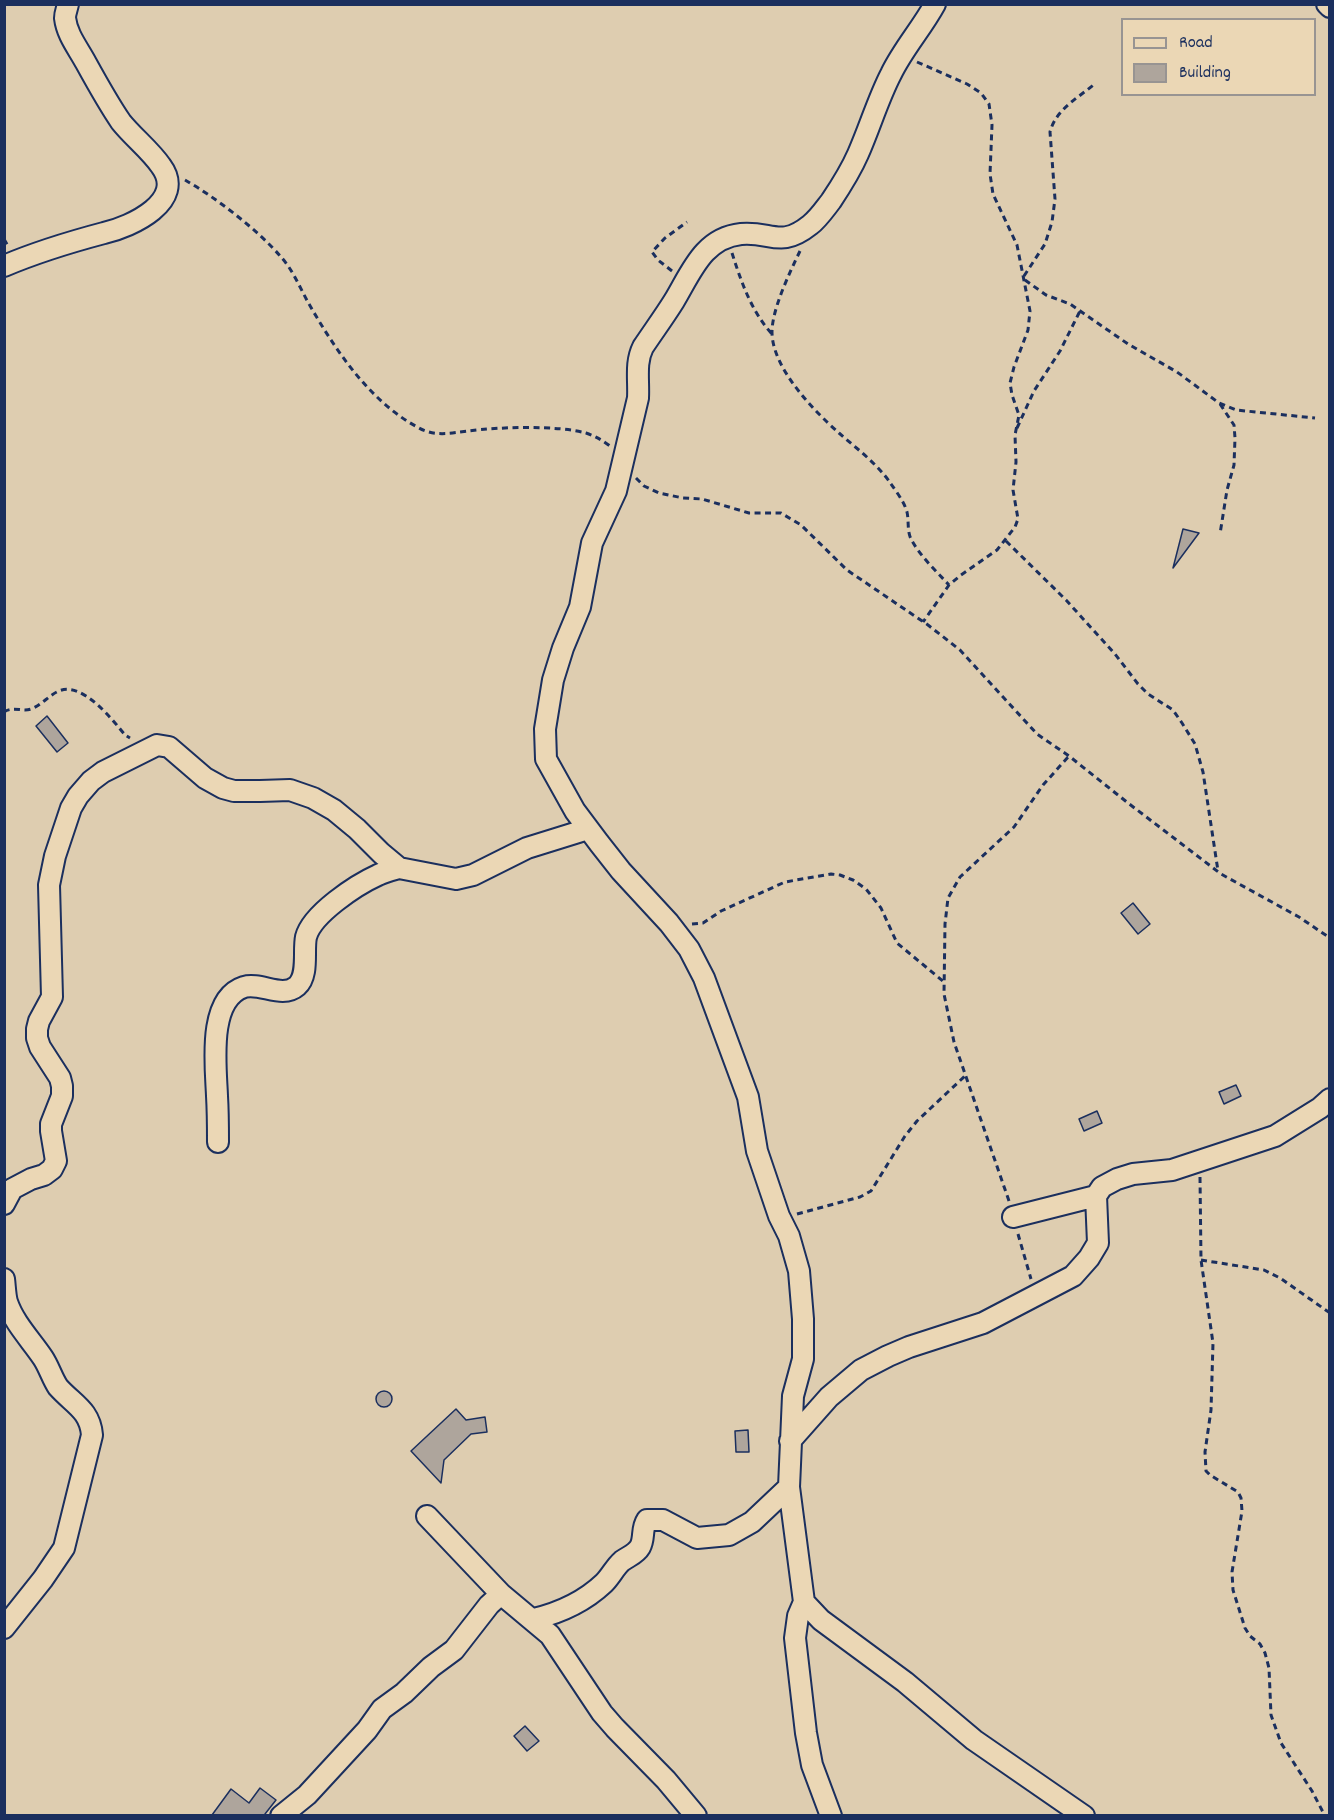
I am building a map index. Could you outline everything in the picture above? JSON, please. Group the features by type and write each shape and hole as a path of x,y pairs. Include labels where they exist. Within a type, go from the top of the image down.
{"street":[{"path":"4,266 39,251 117,230 150,213 160,204 166,193 168,183 162,167 122,122 69,34 65,16 68,4"},
{"path":"831,1815 812,1765 795,1638 798,1616 804,1602 789,1487 793,1396 803,1359 803,1319 799,1271 789,1236 779,1216 758,1151 748,1097 704,978 690,949 621,871 575,811 546,759 545,729 553,680 580,607 592,543 616,491 638,398 639,354 699,257 716,242 741,234 782,239 810,225 822,214 857,156 880,96 901,57 935,4"},
{"path":"4,1204 12,1189 52,1169 56,1161 51,1124 62,1096 62,1086 60,1078 40,1047 37,1038 39,1021 52,997 49,885 71,808 90,781 123,761 157,745 169,747 205,778 222,788 234,791 290,789 334,810 399,868 456,879 473,875 527,848 588,829"},
{"path":"218,1142 215,1047 219,1021 225,1004 235,992 244,987 256,986 279,991 297,986 303,976 307,936 315,920 332,905 377,875 399,868"},
{"path":"790,1441 829,1397 861,1370 909,1347 983,1323 1073,1276 1089,1258 1098,1243 1096,1196 1102,1186 1133,1174 1172,1170 1275,1136 1320,1108 1329,1099"},
{"path":"1013,1217 1096,1196"},
{"path":"4,1278 7,1301 15,1317 44,1360 56,1384 79,1406 92,1426 92,1436 63,1548 43,1579 4,1628"},
{"path":"534,1619 559,1612 602,1584 620,1563 634,1555 639,1548 642,1541 642,1530 647,1520 667,1521 697,1538 729,1535 752,1522 789,1487"},
{"path":"427,1516 501,1594 534,1619 550,1635 615,1728 666,1780 696,1815"},
{"path":"281,1815 307,1795 367,1730 382,1709 454,1650 489,1605 501,1594"},
{"path":"804,1602 821,1620 905,1682 974,1740 1084,1815"}],"path":[{"path":"901,57 967,84 981,93 989,104 992,125 990,174 993,194 1017,245 1030,312 1028,330 1010,383 1019,415 1016,429 1016,471 1013,490 1018,519 1016,527 997,550 949,585 923,622"},
{"path":"1024,278 1045,244 1052,222 1055,199 1050,132 1052,123 1062,110 1096,83"},
{"path":"162,167 194,185 232,213 282,258 349,368 407,421 430,433 447,434 468,430 516,428 585,433 598,437 623,461 644,486 659,494 702,499 749,513 781,513 801,525 847,570 960,650 1037,734 1218,871 1299,917 1329,938"},
{"path":"686,280 664,265 652,252 665,238 687,222"},
{"path":"810,225 774,314 772,334 775,348 783,366 801,394 818,414 879,468 890,482 907,512 910,538 949,585"},
{"path":"727,237 746,293 756,313 772,334"},
{"path":"1024,278 1046,295 1070,304 1128,344 1177,372 1219,403 1236,410 1315,418"},
{"path":"1016,429 1034,391 1060,351 1080,310"},
{"path":"1219,403 1234,425 1235,438 1234,465 1227,490 1220,534"},
{"path":"1006,541 1066,600 1115,654 1138,684 1148,694 1173,710 1182,723 1195,744 1203,772 1218,871"},
{"path":"4,712 34,708 60,690 72,689 82,693 100,708 132,740 157,745"},
{"path":"1036,1295 1003,1182 954,1042 944,994 945,924 948,898 960,877 1014,827 1043,786 1069,756"},
{"path":"669,923 703,922 722,910 785,882 831,874 840,875 853,879 866,889 881,908 897,943 944,982"},
{"path":"779,1216 800,1214 860,1197 871,1191 911,1128 966,1075"},
{"path":"1200,1161 1201,1260 1213,1343 1211,1410 1205,1452 1206,1471 1238,1492 1241,1498 1242,1511 1232,1572 1233,1590 1245,1628 1265,1653 1269,1668 1271,1715 1281,1743 1325,1815"},
{"path":"1201,1260 1264,1270 1280,1278 1329,1313"}],"building":[{"path":"1183,529 1199,533 1173,568"},
{"path":"47,716 68,743 57,752 36,726"},
{"path":"1133,903 1150,924 1138,934 1121,913"},
{"path":"1236,1085 1241,1096 1224,1104 1219,1092"},
{"path":"1097,1111 1102,1123 1084,1131 1079,1119"},
{"path":"384,1391 392,1399 384,1407 376,1399"},
{"path":"456,1409 466,1420 485,1417 487,1432 471,1434 444,1460 441,1483 411,1451"},
{"path":"748,1430 749,1452 736,1452 735,1431"},
{"path":"525,1726 539,1741 527,1751 514,1736"},
{"path":"260,1788 276,1800 266,1815 212,1815 231,1789 249,1803"}]}
